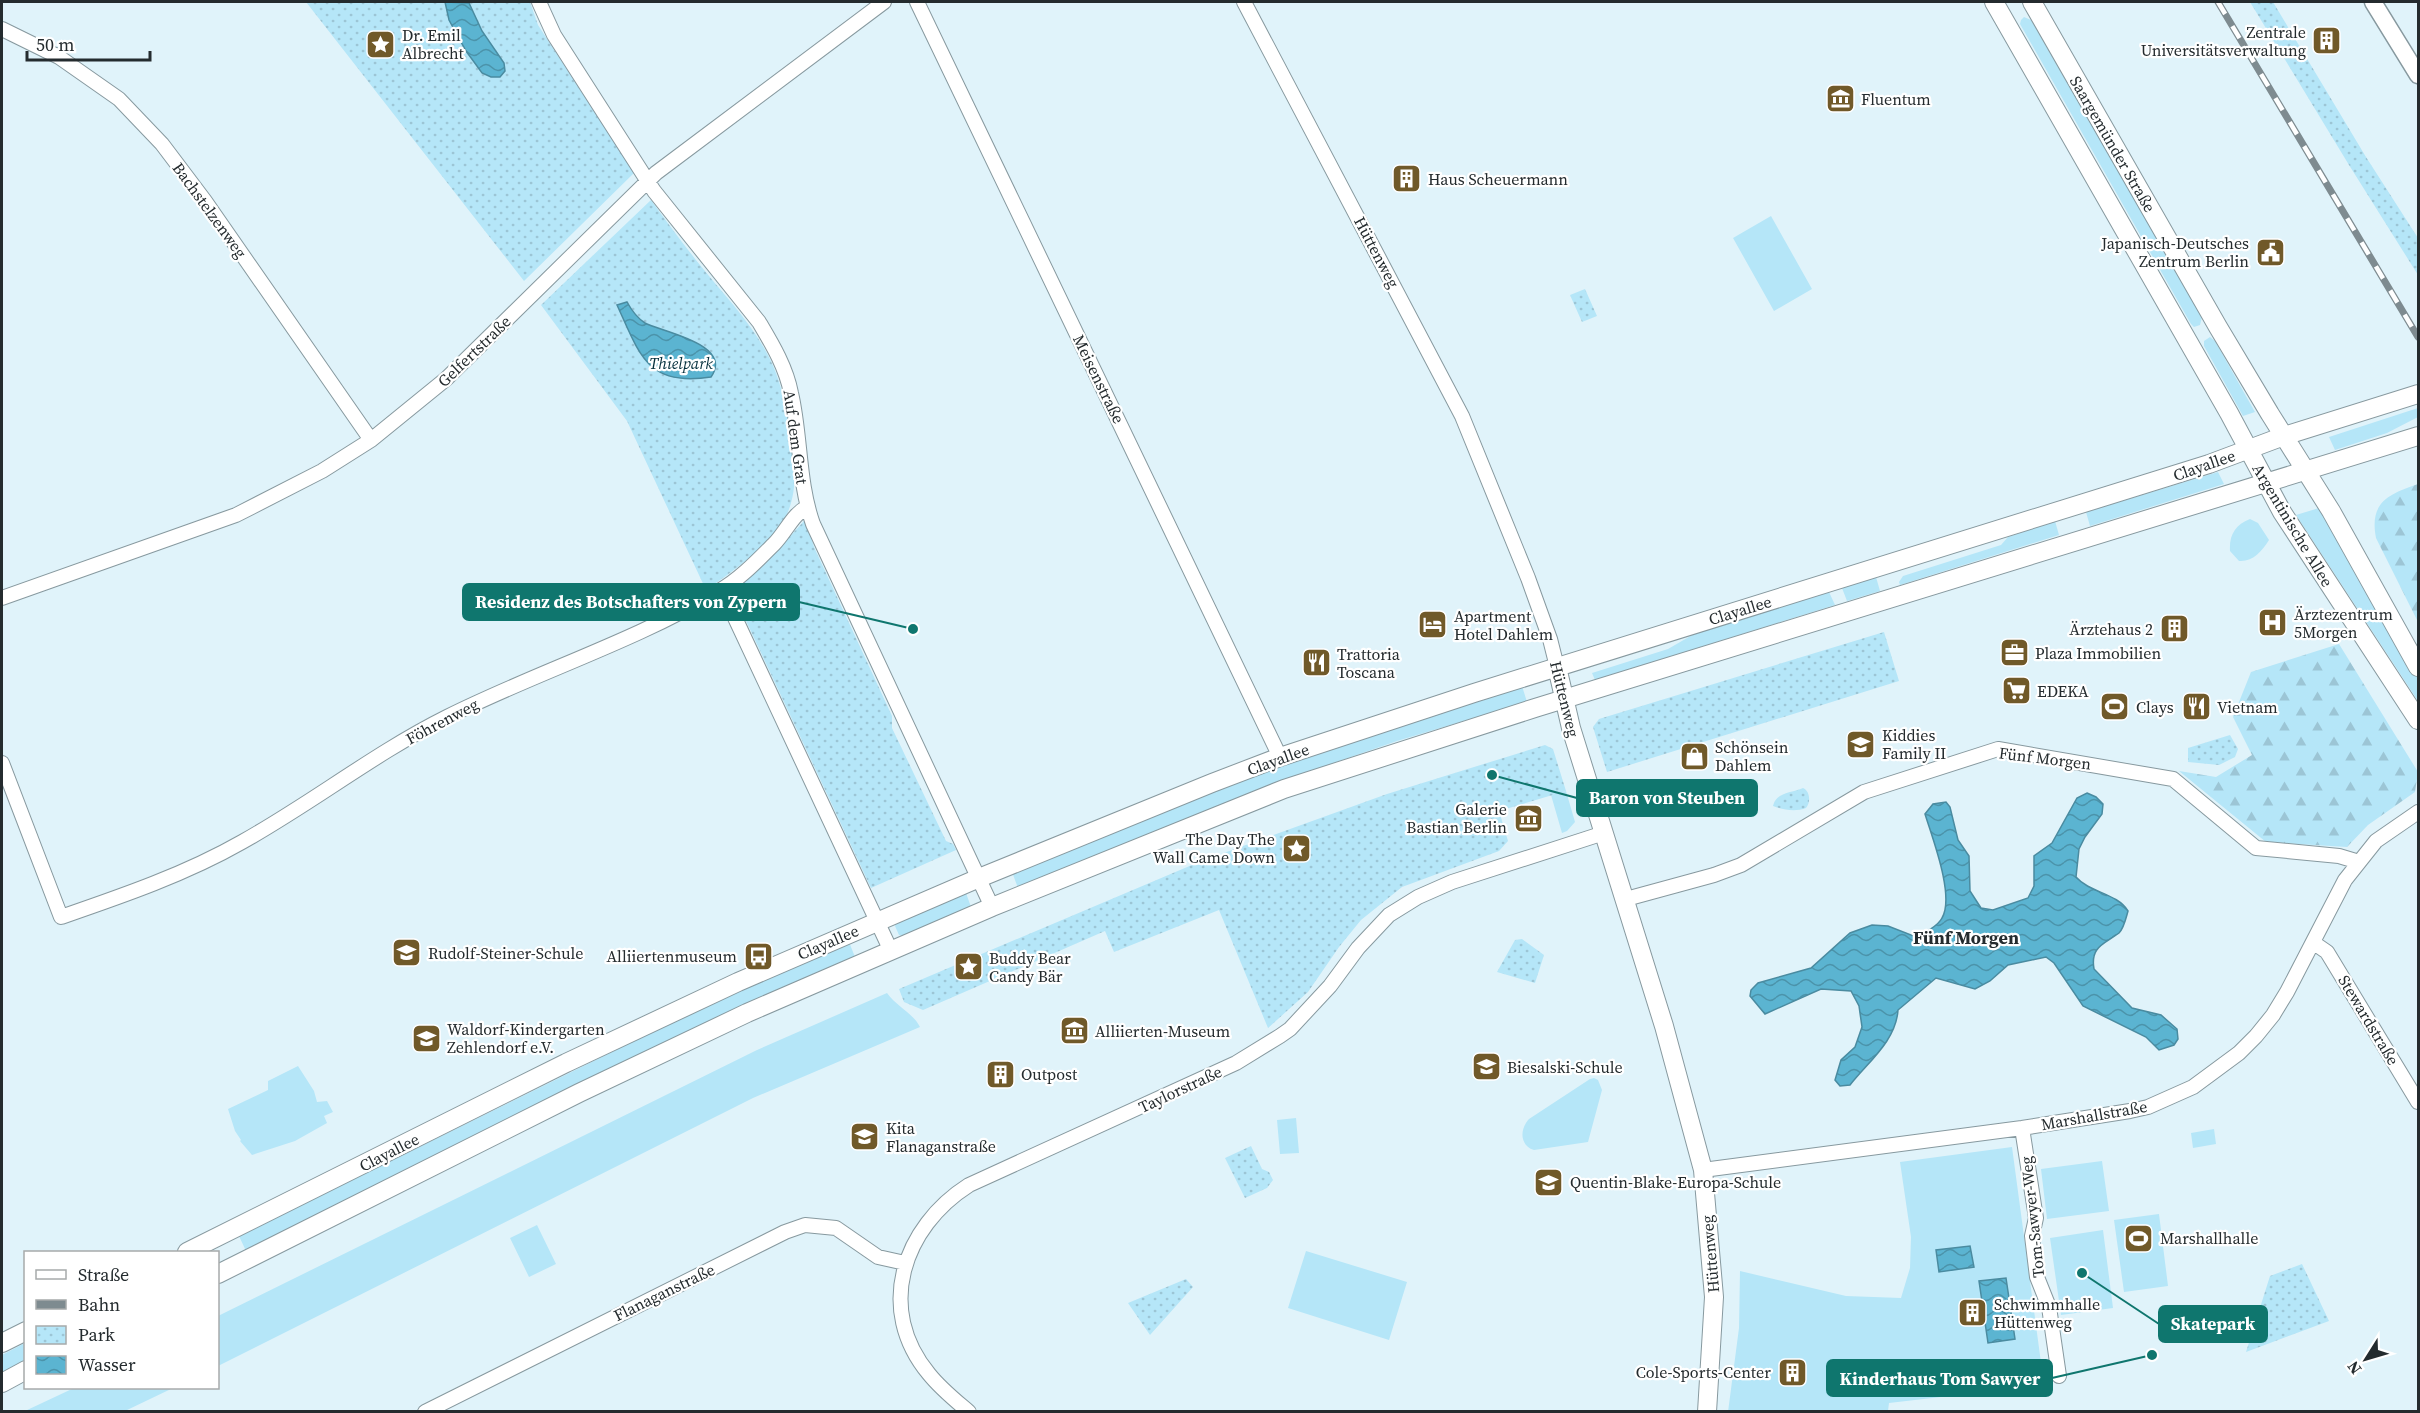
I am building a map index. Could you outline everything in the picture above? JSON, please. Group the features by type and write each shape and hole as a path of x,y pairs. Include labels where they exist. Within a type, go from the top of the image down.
{"main road":[{"name":"Saargemünder Straße","path":"1994,2 2248,449"},
{"name":"Saargemünder Straße","path":"2032,2 2223,336 2306,471"},
{"name":"Clayallee","path":"189,1251 566,1063 747,978 979,878 1280,757 1557,667 2209,464 2284,436 2418,394"},
{"name":"Clayallee","path":"219,1274 660,1053 992,907 1284,789 1564,699 2418,436"},
{"name":"Argentinische Allee","path":"2248,449 2303,546 2418,720"},
{"path":"2306,471 2331,511 2418,667"},
{"name":"Hüttenweg","path":"1557,667 1564,699 1664,1026 1703,1170 1714,1297 1707,1412"},
{"path":"2,1343 24,1332"},
{"path":"2,1383 24,1371"}],"street":[{"name":"Auf dem Grat","path":"540,2 554,35 648,182 759,322 779,358 791,390 796,414 807,507 848,603 992,907"},
{"name":"Gelfertstraße","path":"2,598 237,515 322,471 371,440 446,379 648,182 884,2"},
{"name":"Meisenstraße","path":"917,2 1280,757"},
{"name":"Hüttenweg","path":"1244,2 1462,416 1528,578 1550,639 1557,667"},
{"path":"2373,2 2418,75"},
{"name":"Bachstelzenweg","path":"2,29 59,57 119,99 162,144 206,201 371,440"},
{"name":"Föhrenweg","path":"2,763 62,917 161,880 239,844 382,754 445,718 521,681 649,629 722,590 774,544 798,512 807,507"},
{"path":"722,590 891,951"},
{"name":"Fünf Morgen","path":"1626,899 1714,875 1741,865 1864,792 1998,749 2173,779 2256,848 2339,856 2360,862"},
{"name":"Marshallstraße","path":"1703,1170 2022,1128 2130,1111 2148,1107 2193,1087 2239,1053 2256,1036 2273,1015 2314,943 2345,880 2376,841 2418,812"},
{"name":"Taylorstraße","path":"969,1412 945,1392 916,1355 906,1331 900,1288 905,1263 924,1226 953,1195 969,1185 1236,1063 1290,1029 1389,915 1418,897 1452,882 1605,833"},
{"name":"Stewardstraße","path":"2314,943 2327,952 2418,1102"},
{"name":"Tom-Sawyer-Weg","path":"2022,1128 2036,1218 2032,1236 2037,1277 2049,1307 2059,1376"},
{"name":"Flanaganstraße","path":"425,1412 784,1232 806,1225 836,1228 878,1257 905,1263"}],"green space":[{"path":"306,2 530,2 538,25 634,173 524,281"},
{"path":"2250,2 2273,2 2366,157 2418,238 2418,275 2349,165"},
{"path":"2024,17 2031,20 2202,317 2200,325 2194,327 2191,324 2020,24"},
{"name":"Thielpark","path":"651,200 743,316 761,343 779,382 792,440 794,483 792,500 786,516 761,548 706,590 627,421 541,305"},
{"path":"1771,216 1812,289 1774,311 1733,238"},
{"path":"1585,289 1597,316 1582,322 1570,295"},
{"path":"2210,337 2215,341 2255,412 2243,416 2204,346 2204,341"},
{"path":"2418,408 2418,417 2387,433 2335,450 2329,437"},
{"path":"2218,472 2224,484 2090,526 2086,512"},
{"path":"2418,484 2418,622 2376,538 2375,526 2376,516 2384,501"},
{"path":"2319,508 2418,679 2418,701 2296,515"},
{"path":"2250,519 2258,523 2269,540 2253,558 2239,561 2230,551 2231,540 2240,524"},
{"path":"804,521 807,523 814,547 892,716 892,728 946,841 953,844 956,850 871,888 732,591 762,567"},
{"path":"2055,521 2059,535 1900,585 1899,582 1903,576 2001,545 2008,537"},
{"path":"1876,577 1880,591 1847,601 1842,588"},
{"path":"1829,592 1835,605 1595,680 1592,673 1668,649 1694,634"},
{"path":"1884,632 1899,681 1607,772 1593,727 1599,719"},
{"path":"2339,644 2418,772 2415,792 2368,825 2347,847 2266,842 2179,771 2216,777 2252,755 2233,717 2251,672"},
{"path":"1522,686 1527,702 1397,741 1270,785 1018,888 1012,872 1137,820 1265,772"},
{"path":"2230,735 2238,749 2235,757 2219,765 2188,762 2188,748"},
{"path":"1545,745 1553,749 1566,791 1499,811 1508,841 1499,851 1402,887 1361,920 1308,992 1268,1028 1219,910 1114,952 1105,931 923,1010 904,1002 899,989 1199,862 1387,794"},
{"path":"1803,788 1809,797 1806,808 1790,810 1773,806 1781,795"},
{"path":"1566,791 1575,822 1562,833 1551,795"},
{"path":"966,893 971,907 904,936 899,935 895,926 896,922"},
{"path":"1522,939 1544,955 1535,983 1497,972 1515,940"},
{"path":"849,942 855,957 246,1251 239,1236 695,1011"},
{"path":"887,993 920,1027 753,1098 219,1365 219,1316 757,1050"},
{"path":"298,1066 314,1091 317,1102 327,1101 333,1112 324,1116 327,1123 295,1141 252,1155 240,1141 228,1109 268,1090 268,1081"},
{"path":"1594,1078 1598,1080 1602,1090 1588,1142 1534,1150 1529,1148 1522,1136 1529,1119"},
{"path":"1296,1118 1299,1153 1280,1154 1277,1120"},
{"path":"2214,1129 2216,1144 2193,1148 2191,1133"},
{"path":"1251,1146 1262,1169 1269,1172 1273,1180 1267,1188 1245,1198 1225,1158"},
{"path":"2012,1147 2044,1385 1889,1403 1888,1411 1728,1412 1739,1328 1740,1271 1846,1296 1901,1298 1910,1268 1911,1237 1900,1162"},
{"path":"2102,1161 2109,1211 2047,1219 2041,1169"},
{"name":"Marshallhalle","path":"2159,1214 2168,1286 2124,1292 2114,1220"},
{"path":"537,1225 556,1264 529,1277 510,1238"},
{"path":"2103,1230 2113,1308 2061,1315 2050,1238"},
{"path":"1306,1251 1407,1282 1389,1340 1288,1308"},
{"path":"2302,1264 2329,1321 2246,1352 2270,1276"},
{"path":"1186,1279 1193,1287 1150,1335 1128,1303"},
{"path":"24,1344 24,1362 2,1373 2,1355"},
{"path":"72,1389 171,1389 125,1411 25,1411"}],"water":[{"path":"445,2 469,3 482,31 504,63 505,71 500,77 491,77 482,73 466,51 449,20"},
{"path":"627,302 645,323 679,335 705,348 713,356 715,366 711,377 690,379 673,377 659,372 649,364 632,339 617,305"},
{"path":"2087,793 2096,797 2103,804 2102,814 2079,849 2076,877 2088,887 2117,900 2128,911 2121,931 2096,950 2093,961 2094,969 2132,1008 2161,1015 2177,1029 2178,1039 2174,1045 2159,1050 2146,1037 2083,1006 2054,963 2046,957 2008,965 1990,981 1975,989 1936,978 1898,1010 1887,1041 1850,1085 1840,1086 1835,1080 1841,1060 1855,1047 1862,1027 1859,1006 1851,991 1821,989 1765,1014 1750,996 1751,990 1758,983 1811,968 1850,933 1872,925 1888,926 1916,937 1937,924 1942,918 1946,896 1941,866 1925,814 1933,804 1946,802 1950,807 1958,840 1969,856 1970,891 1981,908 1993,910 2028,898 2034,886 2034,856 2052,843 2077,798"},
{"path":"1970,1246 1974,1267 1939,1272 1936,1250"},
{"path":"2006,1278 2015,1339 1988,1343 1979,1281"}],"railway":[{"path":"2218,2 2418,337"}],"place":[{"name":"Zentrale Universitätsverwaltung","path":"2327,41"},
{"name":"Dr. Emil Albrecht","path":"381,44"},
{"name":"Fluentum","path":"1840,99"},
{"name":"Haus Scheuermann","path":"1407,179"},
{"name":"Japanisch-Deutsches Zentrum Berlin","path":"2270,252"},
{"name":"Ärztezentrum 5Morgen","path":"2273,623"},
{"name":"Apartment Hotel Dahlem","path":"1433,625"},
{"name":"Residenz des Botschafters von Zypern","path":"913,629"},
{"name":"Ärztehaus 2","path":"2174,629"},
{"name":"Plaza Immobilien","path":"2014,653"},
{"name":"Trattoria Toscana","path":"1316,663"},
{"name":"EDEKA","path":"2016,691"},
{"name":"Clays","path":"2115,707"},
{"name":"Vietnam","path":"2196,707"},
{"name":"Kiddies Family II","path":"1861,744"},
{"name":"Schönsein Dahlem","path":"1694,756"},
{"name":"Baron von Steuben","path":"1492,775"},
{"name":"Galerie Bastian Berlin","path":"1528,818"},
{"name":"The Day The Wall Came Down","path":"1296,848"},
{"name":"Rudolf-Steiner-Schule","path":"407,953"},
{"name":"Alliiertenmuseum","path":"758,956"},
{"name":"Buddy Bear Candy Bär","path":"968,967"},
{"name":"Alliierten-Museum","path":"1074,1031"},
{"name":"Waldorf-Kindergarten Zehlendorf e.V.","path":"426,1038"},
{"name":"Biesalski-Schule","path":"1486,1067"},
{"name":"Outpost","path":"1000,1074"},
{"name":"Kita Flanaganstraße","path":"865,1137"},
{"name":"Quentin-Blake-Europa-Schule","path":"1549,1182"},
{"name":"Marshallhalle","path":"2139,1238"},
{"name":"Skatepark","path":"2082,1273"},
{"name":"Schwimmhalle Hüttenweg","path":"1973,1313"},
{"name":"Kinderhaus Tom Sawyer","path":"2152,1355"},
{"name":"Cole-Sports-Center","path":"1792,1372"}],"district":[{"name":"Fünf Morgen","path":"1966,937"}]}
